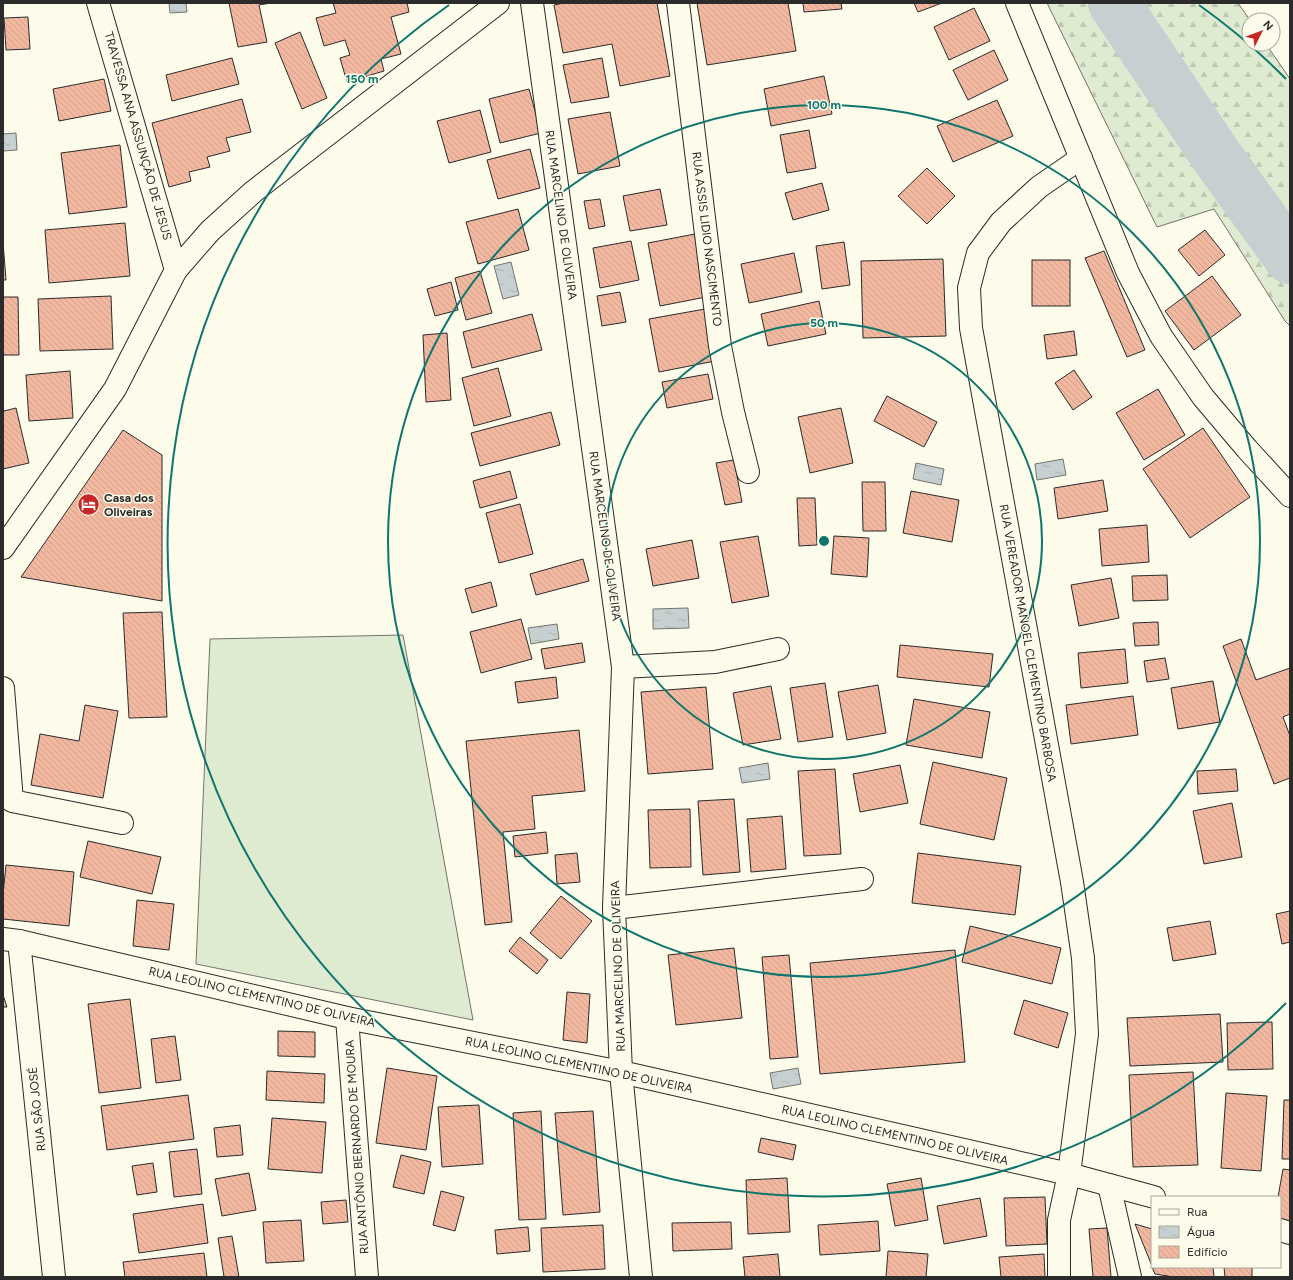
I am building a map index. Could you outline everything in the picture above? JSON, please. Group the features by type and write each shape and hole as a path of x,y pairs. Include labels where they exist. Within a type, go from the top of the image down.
{"street":[{"name":"TRAVESSA ANA ASSUNÇÃO DE JESUS","path":"98,3 176,270"},
{"path":"3,548 115,389 176,270 210,231 253,192 498,3"},
{"name":"RUA MARCELINO DE OLIVEIRA","path":"532,3 623,667 614,908 621,1072 641,1277"},
{"name":"RUA ASSIS LIDIO NASCIMENTO","path":"678,3 720,346 733,412 748,472"},
{"path":"1016,3 1128,273 1161,336 1203,397 1247,449 1290,496"},
{"name":"RUA VEREADOR MANOEL CLEMENTINO BARBOSA","path":"1059,1277 1059,1220 1069,1174 1086,1034 1084,958 971,328 969,288 978,253 1000,222 1039,187 1081,158"},
{"path":"623,667 715,662 778,649"},
{"path":"3,688 12,801 122,823"},
{"path":"614,908 862,879"},
{"name":"RUA LEOLINO CLEMENTINO DE OLIVEIRA","path":"11,940 347,1018 621,1072 1069,1174 1151,1196"},
{"name":"RUA SÃO JOSÉ","path":"11,940 54,1277"},
{"name":"RUA ANTÔNIO BERNARDO DE MOURA","path":"347,1018 367,1277"},
{"path":"1109,1185 1130,1277"}],"green space":[{"path":"1047,3 1238,3 1244,12 1241,12 1241,52 1271,52 1290,79 1290,326 1285,321 1214,209 1157,227"},
{"path":"403,635 473,1020 196,964 210,639"}],"water":[{"path":"169,3 186,3 187,12 170,13"},
{"path":"16,133 17,150 3,151 3,134"},
{"path":"511,262 519,295 503,299 494,266"},
{"path":"1063,459 1066,475 1037,480 1035,464"},
{"path":"916,463 944,469 941,485 913,479"},
{"path":"688,608 689,628 653,629 653,609"},
{"path":"557,624 559,639 531,644 528,628"},
{"path":"768,763 770,779 742,783 739,768"},
{"path":"798,1068 801,1084 773,1089 770,1073"}],"building":[{"path":"229,3 271,3 259,5 267,42 238,47"},
{"path":"333,3 407,3 409,12 391,17 401,54 381,59 384,71 347,82 340,58 350,55 345,40 324,46 316,18 336,13"},
{"path":"564,3 657,3 670,76 620,86 612,44 563,53 554,5"},
{"path":"697,3 788,3 796,51 707,65"},
{"path":"803,3 841,3 842,9 804,12"},
{"path":"914,3 942,3 918,12"},
{"path":"974,8 990,41 949,60 934,27"},
{"path":"28,17 30,49 6,50 4,18"},
{"path":"300,32 327,98 302,109 275,43"},
{"path":"994,50 1008,80 968,100 953,70"},
{"path":"232,58 239,84 172,101 166,75"},
{"path":"602,58 609,97 571,103 563,65"},
{"path":"824,76 832,114 771,126 764,89"},
{"path":"104,79 111,111 59,121 53,89"},
{"path":"529,89 541,133 500,143 489,99"},
{"path":"242,99 251,132 226,138 230,151 207,157 210,167 189,172 191,181 169,187 152,123"},
{"path":"997,100 1013,136 953,162 937,126"},
{"path":"480,110 491,152 449,163 437,121"},
{"path":"610,112 620,166 578,174 568,119"},
{"path":"809,130 816,168 787,173 780,135"},
{"path":"120,145 127,207 69,214 61,153"},
{"path":"530,149 540,188 498,199 487,160"},
{"path":"927,168 955,196 927,224 898,196"},
{"path":"822,183 829,210 793,220 785,193"},
{"path":"660,189 667,225 630,231 623,196"},
{"path":"600,199 605,226 589,229 584,201"},
{"path":"518,209 529,250 478,264 466,222"},
{"path":"125,223 130,276 49,283 45,230"},
{"path":"1205,230 1225,255 1199,276 1178,250"},
{"path":"695,234 706,297 660,306 648,243"},
{"path":"631,241 639,280 600,288 593,248"},
{"path":"3,242 6,280 3,280"},
{"path":"844,242 850,285 822,289 816,246"},
{"path":"1104,251 1145,350 1127,357 1085,258"},
{"path":"794,253 802,292 749,303 741,264"},
{"path":"943,259 946,336 863,338 861,261"},
{"path":"1032,260 1070,260 1070,306 1032,306"},
{"path":"480,271 492,313 466,320 455,278"},
{"path":"1212,276 1241,315 1194,350 1165,311"},
{"path":"451,282 458,310 435,316 427,289"},
{"path":"620,292 626,322 602,326 597,296"},
{"path":"111,296 113,349 40,351 38,299"},
{"path":"3,297 18,297 19,355 3,355"},
{"path":"819,301 826,334 768,346 761,314"},
{"path":"705,309 715,361 659,372 649,319"},
{"path":"532,314 542,350 472,368 463,332"},
{"path":"1074,331 1077,355 1047,359 1044,335"},
{"path":"447,333 451,400 426,402 423,335"},
{"path":"498,368 511,416 474,426 462,378"},
{"path":"1074,370 1092,397 1073,410 1055,383"},
{"path":"70,371 73,418 29,421 26,375"},
{"path":"708,374 713,399 667,408 662,382"},
{"path":"1158,389 1185,435 1144,460 1116,413"},
{"path":"887,396 937,422 924,447 874,421"},
{"path":"3,408 4,411 16,408 29,463 3,469"},
{"path":"841,408 853,463 810,473 798,417"},
{"path":"551,412 560,445 480,466 471,433"},
{"path":"1203,428 1250,497 1190,538 1143,469"},
{"path":"123,430 162,455 162,601 21,577"},
{"path":"734,460 742,502 725,505 716,463"},
{"path":"510,471 517,498 480,508 473,481"},
{"path":"1103,480 1108,511 1058,519 1054,488"},
{"path":"862,482 885,482 886,531 863,531"},
{"path":"911,491 959,500 952,542 903,533"},
{"path":"797,498 815,498 817,545 799,546"},
{"path":"520,504 533,554 499,563 486,513"},
{"path":"1147,525 1149,562 1102,566 1099,529"},
{"path":"758,536 769,596 732,603 720,542"},
{"path":"834,536 869,538 867,577 831,574"},
{"path":"692,540 699,578 653,586 646,549"},
{"path":"583,559 589,581 536,595 530,574"},
{"path":"1167,575 1168,600 1133,601 1132,576"},
{"path":"1111,578 1119,618 1079,626 1071,585"},
{"path":"491,582 497,606 472,613 465,589"},
{"path":"162,612 167,717 129,718 123,613"},
{"path":"521,619 532,659 481,673 470,632"},
{"path":"1158,622 1159,645 1135,646 1133,623"},
{"path":"1241,639 1256,680 1290,668 1290,714 1283,717 1290,736 1290,778 1274,784 1223,646"},
{"path":"582,643 585,662 545,669 541,649"},
{"path":"900,645 993,654 989,687 897,677"},
{"path":"1125,649 1128,683 1081,688 1078,653"},
{"path":"1165,658 1169,679 1147,682 1144,661"},
{"path":"556,677 558,698 518,703 515,682"},
{"path":"1213,681 1220,722 1178,729 1171,688"},
{"path":"825,683 833,737 798,742 790,688"},
{"path":"878,685 886,733 847,740 838,692"},
{"path":"771,686 781,739 743,745 733,693"},
{"path":"706,687 713,769 648,774 641,692"},
{"path":"1133,696 1138,735 1071,744 1066,705"},
{"path":"914,699 990,712 982,758 906,745"},
{"path":"85,705 118,711 103,798 31,785 40,734 79,741"},
{"path":"579,730 585,791 532,796 535,829 503,832 512,922 485,925 466,741"},
{"path":"933,762 1007,778 994,840 920,824"},
{"path":"900,765 908,803 860,812 853,774"},
{"path":"835,769 841,854 804,856 798,771"},
{"path":"1236,769 1238,791 1198,794 1197,771"},
{"path":"734,799 740,872 703,875 698,801"},
{"path":"1232,803 1242,857 1204,864 1193,811"},
{"path":"690,809 691,867 650,868 648,810"},
{"path":"782,816 786,869 751,872 747,819"},
{"path":"546,832 548,853 515,857 513,836"},
{"path":"88,841 161,857 152,894 80,877"},
{"path":"577,853 580,882 557,884 555,855"},
{"path":"918,853 1021,866 1015,915 912,903"},
{"path":"6,865 74,872 69,926 3,919 3,894"},
{"path":"561,896 592,921 561,959 530,933"},
{"path":"137,900 174,904 169,950 133,946"},
{"path":"1290,911 1290,942 1282,944 1276,914"},
{"path":"1210,921 1216,954 1173,961 1167,928"},
{"path":"970,926 1061,948 1052,984 962,962"},
{"path":"520,937 548,960 537,974 509,951"},
{"path":"734,948 742,1018 676,1025 668,955"},
{"path":"955,950 965,1062 820,1074 810,963"},
{"path":"789,955 798,1057 770,1059 762,957"},
{"path":"567,992 590,994 587,1043 563,1040"},
{"path":"3,995 7,1007 3,1007"},
{"path":"130,999 141,1088 99,1093 88,1004"},
{"path":"1024,1000 1068,1013 1058,1048 1014,1034"},
{"path":"1220,1014 1223,1062 1130,1066 1127,1018"},
{"path":"1272,1022 1273,1069 1228,1070 1227,1023"},
{"path":"278,1031 315,1032 315,1057 278,1056"},
{"path":"175,1036 181,1080 156,1083 151,1039"},
{"path":"387,1068 437,1076 426,1150 376,1143"},
{"path":"267,1071 325,1074 324,1103 266,1100"},
{"path":"1193,1072 1198,1165 1133,1167 1129,1075"},
{"path":"1226,1093 1267,1096 1261,1171 1221,1168"},
{"path":"188,1095 194,1139 107,1150 101,1106"},
{"path":"1284,1100 1290,1100 1290,1159 1282,1159"},
{"path":"479,1105 483,1164 442,1167 438,1107"},
{"path":"541,1111 546,1219 519,1220 513,1113"},
{"path":"593,1111 600,1212 563,1215 555,1113"},
{"path":"272,1118 326,1122 322,1173 268,1169"},
{"path":"240,1125 243,1155 217,1157 214,1128"},
{"path":"761,1138 796,1145 793,1160 758,1152"},
{"path":"197,1149 202,1194 174,1197 169,1152"},
{"path":"401,1155 431,1162 424,1194 393,1187"},
{"path":"153,1163 157,1192 137,1195 132,1166"},
{"path":"1283,1169 1290,1170 1290,1222 1281,1220 1281,1196 1278,1196"},
{"path":"249,1173 256,1210 222,1216 215,1179"},
{"path":"787,1178 790,1232 748,1234 746,1180"},
{"path":"921,1178 928,1220 895,1226 887,1184"},
{"path":"441,1191 464,1197 455,1231 433,1225"},
{"path":"1045,1197 1047,1244 1006,1246 1004,1198"},
{"path":"980,1198 987,1236 944,1244 937,1206"},
{"path":"346,1200 348,1222 323,1224 321,1202"},
{"path":"203,1204 208,1243 139,1253 133,1214"},
{"path":"301,1220 304,1261 266,1263 263,1222"},
{"path":"878,1221 880,1251 820,1255 818,1225"},
{"path":"731,1222 732,1249 673,1251 672,1223"},
{"path":"1135,1224 1151,1229 1151,1264"},
{"path":"603,1225 605,1269 543,1272 541,1228"},
{"path":"528,1227 530,1251 497,1254 495,1230"},
{"path":"1107,1228 1111,1277 1093,1277 1089,1229"},
{"path":"232,1236 239,1277 224,1277 218,1238"},
{"path":"888,1251 928,1254 926,1277 886,1277"},
{"path":"204,1253 207,1277 125,1277 123,1262"},
{"path":"778,1254 780,1277 745,1277 743,1257"},
{"path":"1044,1254 1045,1277 1001,1277 999,1257"},
{"path":"1152,1268 1213,1268 1214,1277 1174,1277 1155,1274"},
{"path":"1224,1268 1252,1268 1252,1277 1225,1277"}],"waterway":[{"path":"1114,3 1217,157 1290,258"}],"place":[{"name":"Casa dos Oliveiras","path":"89,505"}]}
